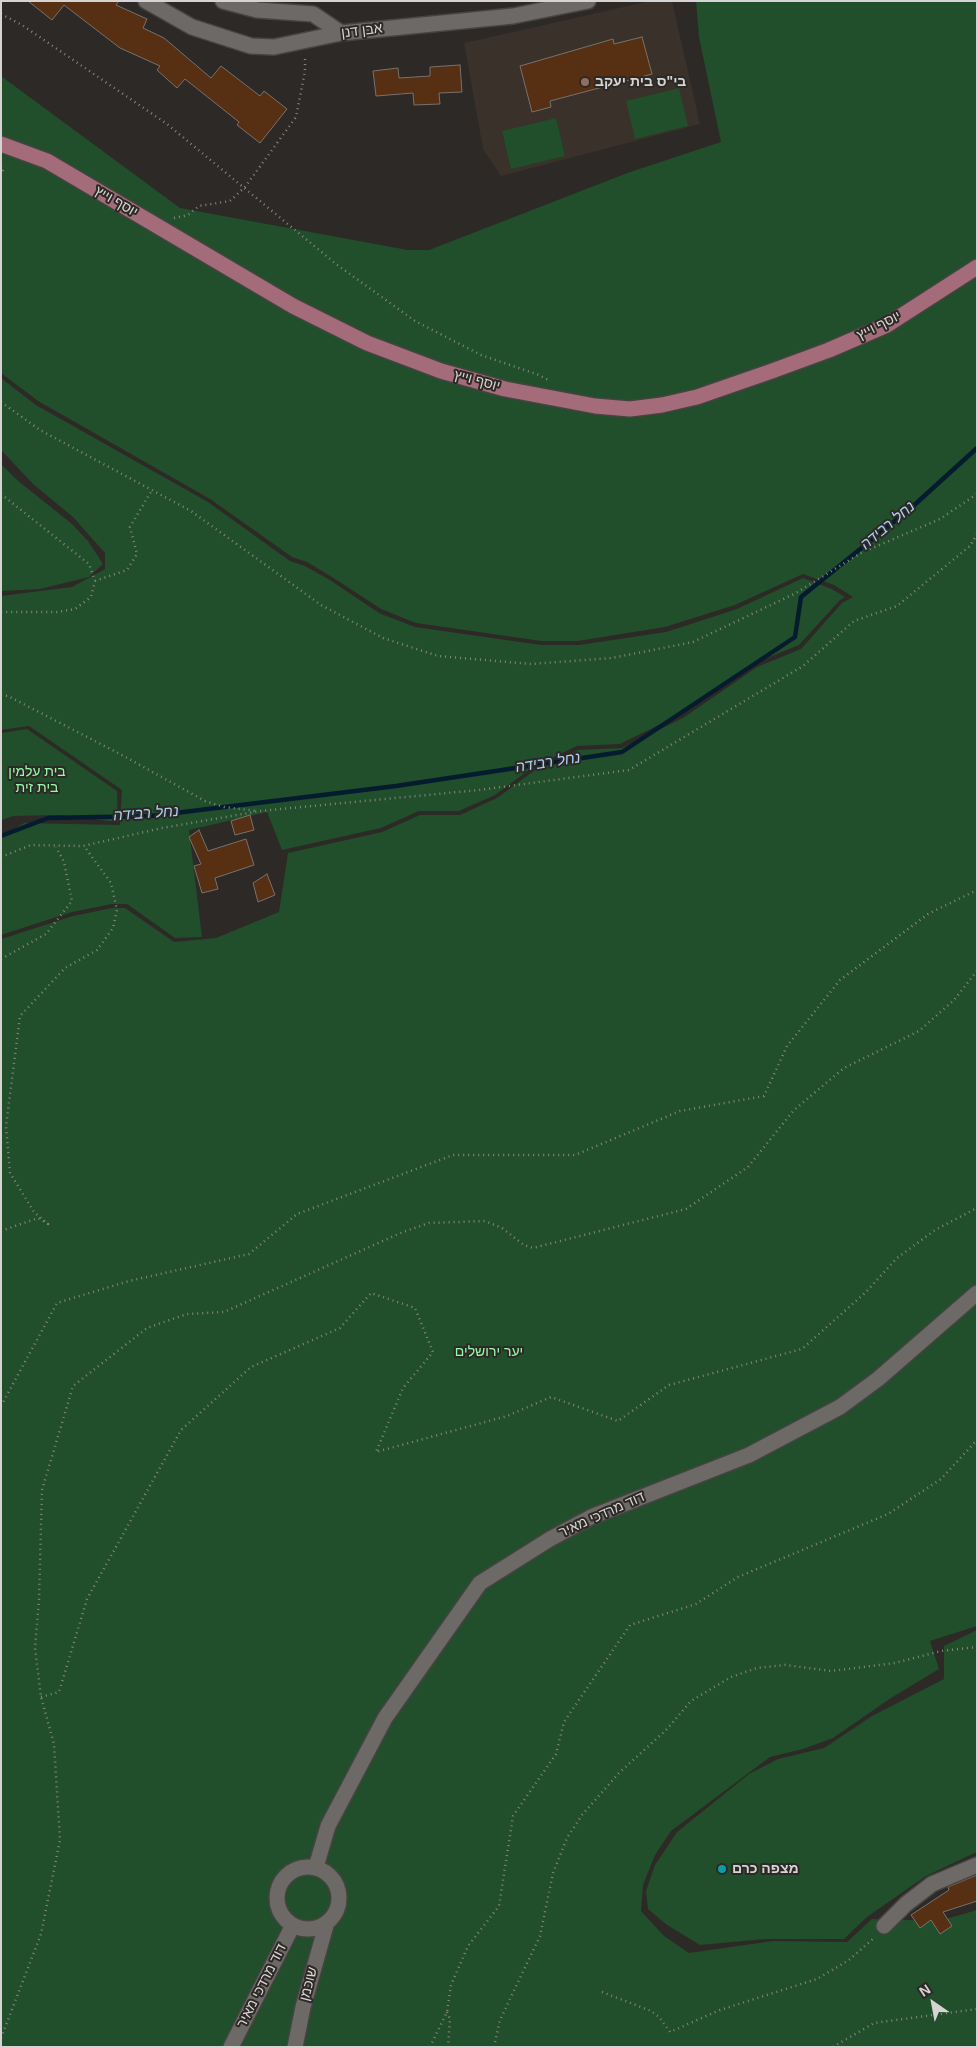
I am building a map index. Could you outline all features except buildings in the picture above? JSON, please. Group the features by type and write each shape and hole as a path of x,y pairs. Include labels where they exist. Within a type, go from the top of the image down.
{"main road":[{"name":"יוסף וייץ","path":"1,144 47,162 293,306 367,343 441,371 505,389 595,406 630,409 697,397 830,350 886,325 977,267"}],"street":[{"name":"אבן דנן","path":"146,1 192,28 251,46 274,46 341,32 513,16 588,1"},
{"path":"223,1 257,10 313,14 341,32"},
{"name":"דוד מרדכי מאיר","path":"316,1867 328,1826 385,1718 480,1583 550,1539 592,1517 749,1456 840,1407 878,1379 977,1293"},
{"path":"884,1926 906,1904 932,1884 977,1865"},
{"path":"316,1867 325,1872 337,1887 338,1906 327,1922 310,1929 293,1925 280,1911 277,1901 279,1886 288,1874 296,1869 316,1867"},
{"name":"שוכמן","path":"295,2047 303,2006 327,1922"},
{"name":"דוד מרדכי מאיר","path":"231,2047 293,1925"}],"path":[{"path":"1,14 22,25 167,124 336,264 415,321 481,355 539,374 555,384"},
{"path":"152,223 167,225 176,217 188,215 199,206 230,201 245,187 296,117 305,71 304,41"},
{"path":"1,167 4,169 1,173"},
{"path":"1,402 40,430 191,511 321,605 383,638 438,656 531,664 612,658 693,642 796,593 861,553 940,519 977,494"},
{"path":"95,581 127,570 137,554 130,527 152,490"},
{"path":"1,494 89,564 95,581 91,597 75,609 57,612 1,612"},
{"path":"1,857 31,845 56,847 83,846 162,828 260,811 479,790 629,770 803,666 854,621 897,606 970,546 977,534"},
{"path":"1,694 120,754 205,801 224,807 260,811"},
{"path":"1,1230 38,1218 48,1224 34,1212 10,1173 6,1126 20,1016 65,968 97,950 113,928 117,910 112,883 83,846"},
{"path":"1,959 46,934 72,901 64,862 56,847"},
{"path":"1,1406 58,1303 129,1281 249,1254 298,1214 453,1155 575,1155 680,1112 764,1096 787,1046 840,980 928,914 977,890"},
{"path":"1,2038 41,1934 60,1840 54,1744 41,1697 35,1648 39,1599 42,1490 73,1386 147,1328 187,1314 224,1312 403,1232 429,1223 485,1222 502,1228 524,1245 533,1248 686,1209 748,1167 794,1110 844,1068 919,1031 954,1000 977,971"},
{"path":"41,1697 59,1692 87,1598 181,1430 251,1367 340,1328 371,1293 415,1308 433,1352 403,1388 376,1452 507,1416 551,1397 618,1422 669,1385 802,1349 866,1292 897,1258 935,1230 977,1208"},
{"path":"430,2047 447,2012 451,1985 468,1946 499,1906 512,1816 556,1754 564,1722 630,1625 696,1604 738,1577 888,1514 941,1479 977,1440"},
{"path":"494,2047 500,2020 540,1936 553,1873 567,1838 582,1815 619,1773 667,1729 691,1700 731,1677 757,1668 785,1665 831,1671 896,1663 940,1651 977,1647"},
{"path":"602,1992 651,2011 670,2032 720,2010 799,1985 831,1972 861,1950 884,1926"},
{"path":"833,2047 874,2023 977,2009"},
{"path":"447,2012 450,2019 448,2047"}],"shaded area":[{"path":"650,1 672,1 700,124 501,176 483,149 464,43"}],"green space":[{"name":"יער ירושלים","path":"696,1 977,1 977,1626 930,1641 939,1669 891,1698 833,1738 803,1749 770,1757 671,1831 655,1855 643,1885 641,1911 664,1936 689,1953 773,1941 847,1942 872,1919 939,1921 977,1910 977,2047 1,2047 1,939 73,916 112,908 125,908 174,942 216,938 279,912 288,853 382,832 420,815 460,815 497,798 535,770 578,750 622,748 683,718 757,667 801,649 842,603 853,597 834,585 803,574 735,605 665,627 578,641 541,641 416,623 381,609 307,562 292,557 210,499 38,401 1,373 1,76 180,208 408,250 429,250 630,172 721,142 699,37"},
{"path":"679,88 688,126 635,139 626,101"},
{"path":"556,118 565,156 511,169 502,131"},
{"path":"1,378 36,405 208,502 290,561 305,566 330,580 379,613 415,627 541,645 579,645 666,632 737,609 803,578 832,589 845,597 840,600 799,645 755,663 681,714 620,744 577,746 533,767 495,795 459,811 419,811 381,828 282,850 267,812 189,830 202,937 175,938 127,904 112,904 72,912 1,935 1,837 24,823 120,825 122,790 29,726 1,730 1,596 72,587 105,569 105,553 73,517 33,484 1,450"},
{"path":"1,464 17,480 72,524 88,541 103,564 89,577 40,589 1,591"},
{"name":"בית עלמין בית זית","path":"27,729 117,791 118,822 60,815 13,816 1,820 1,733"},
{"path":"977,1630 977,1852 926,1876 867,1917 844,1939 765,1939 700,1945 667,1925 648,1909 646,1891 655,1865 677,1832 749,1774 778,1759 824,1748 872,1716 944,1679 944,1646"}],"waterway":[{"name":"נחל רבידה","path":"1,836 48,818 151,816 396,786 622,752 795,637 801,597 911,508 977,448"}],"place":[{"name":"בי\"ס בית יעקב","path":"585,82"},
{"name":"מצפה כרם","path":"722,1869"}]}
